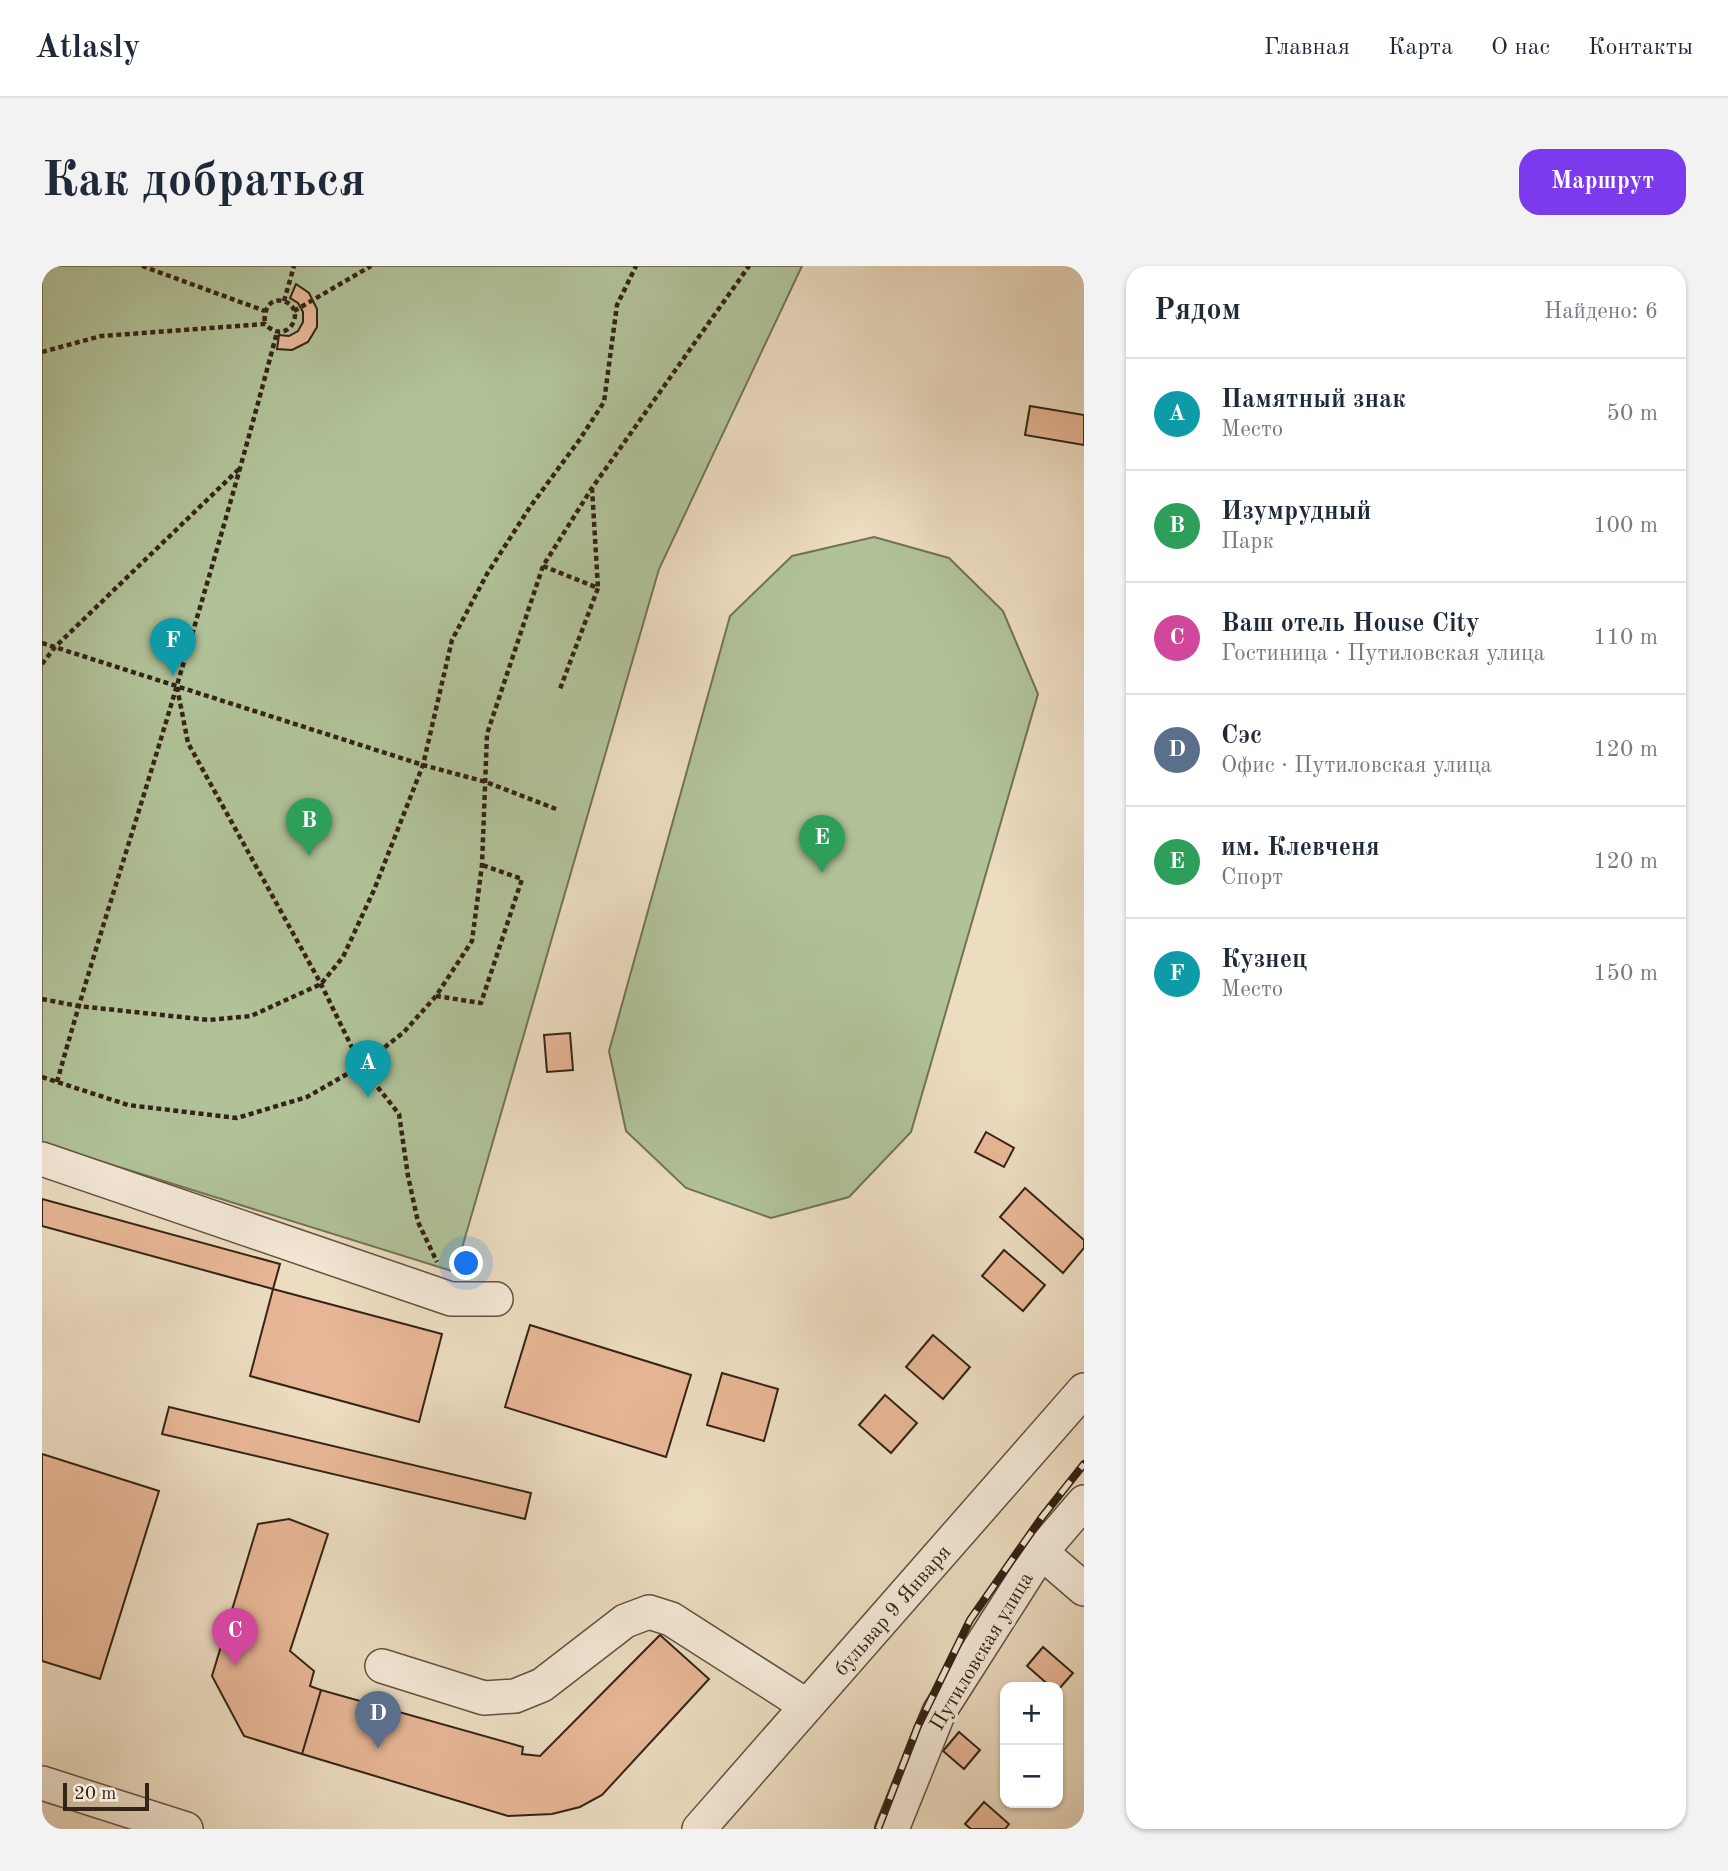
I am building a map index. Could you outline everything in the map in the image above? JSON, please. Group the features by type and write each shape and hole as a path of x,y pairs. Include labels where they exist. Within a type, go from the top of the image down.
{"street":[{"path":"42,1159 451,1299 496,1299"},
{"name":"бульвар 9 Января","path":"699,1829 1084,1391"},
{"path":"1084,1502 1041,1552 1084,1589"},
{"name":"Путиловская улица","path":"892,1829 939,1712 1041,1552"},
{"path":"382,1666 484,1698 515,1696 542,1685 625,1621 649,1612 671,1619 807,1706"},
{"path":"42,1783 186,1829"}],"path":[{"path":"142,266 265,311"},
{"path":"284,301 294,266"},
{"path":"294,311 371,266"},
{"path":"42,999 78,1006 209,1020 251,1016 321,984 343,957 374,890 423,765 452,640 487,574 530,507 604,402 617,305 636,266"},
{"path":"42,1077 128,1105 237,1118 307,1097 361,1066 404,1032 436,996 472,940 482,865 487,734 543,566 592,488 749,266"},
{"path":"42,352 101,336 265,324 277,332 285,331 292,326 294,311 284,301 276,301 265,311 265,324"},
{"path":"57,1082 242,466 277,332"},
{"path":"42,664 55,647 242,466"},
{"path":"560,689 598,588 592,488"},
{"path":"543,566 598,588"},
{"path":"42,643 423,765 485,782 556,809"},
{"path":"177,686 188,743 321,984 361,1066 399,1114 418,1222 440,1267 451,1299"},
{"path":"436,996 481,1003 522,879 482,865"}],"green space":[{"path":"42,266 802,266 659,569 455,1272 42,1143"},
{"path":"874,537 949,558 1003,611 1038,694 911,1132 849,1197 771,1218 686,1188 626,1131 609,1051 730,616 792,556"}],"building":[{"path":"296,284 309,293 317,309 317,327 308,342 292,350 277,349 279,335 289,336 298,331 303,322 303,312 298,303 290,298"},
{"path":"1030,406 1084,415 1084,445 1025,435"},
{"path":"570,1033 573,1070 547,1072 544,1035"},
{"path":"986,1132 1014,1148 1004,1167 975,1152"},
{"path":"1025,1188 1084,1240 1084,1248 1063,1273 1000,1217"},
{"path":"42,1199 280,1264 273,1289 42,1226"},
{"path":"1004,1250 1045,1285 1023,1311 982,1276"},
{"path":"273,1289 442,1334 419,1422 250,1376"},
{"path":"530,1325 691,1375 666,1457 505,1407"},
{"path":"933,1335 970,1367 943,1399 906,1367"},
{"path":"722,1373 778,1389 764,1441 707,1425"},
{"path":"885,1395 917,1423 891,1453 859,1425"},
{"path":"169,1407 531,1493 525,1519 162,1434"},
{"path":"42,1454 159,1491 100,1679 42,1661"},
{"path":"289,1519 328,1534 290,1651 314,1671 310,1686 321,1690 302,1754 244,1736 212,1676 258,1524"},
{"path":"660,1635 709,1679 602,1795 580,1807 552,1814 508,1816 302,1754 321,1690 523,1747 522,1754 540,1756"},
{"path":"1043,1647 1073,1673 1063,1684 1063,1682 1045,1682 1027,1666"},
{"path":"959,1732 980,1750 964,1769 943,1751"},
{"path":"984,1802 1009,1824 1005,1829 971,1829 965,1824"}],"railway":[{"path":"878,1829 918,1726 970,1620 1042,1517 1084,1464"}],"place":[{"name":"Кузнец","path":"173,676"},
{"name":"Изумрудный","path":"309,856"},
{"name":"им. Клевченя","path":"822,873"},
{"name":"Памятный знак","path":"368,1098"},
{"name":"Ваш отель House City","path":"235,1666"},
{"name":"Сэс","path":"378,1749"}]}
